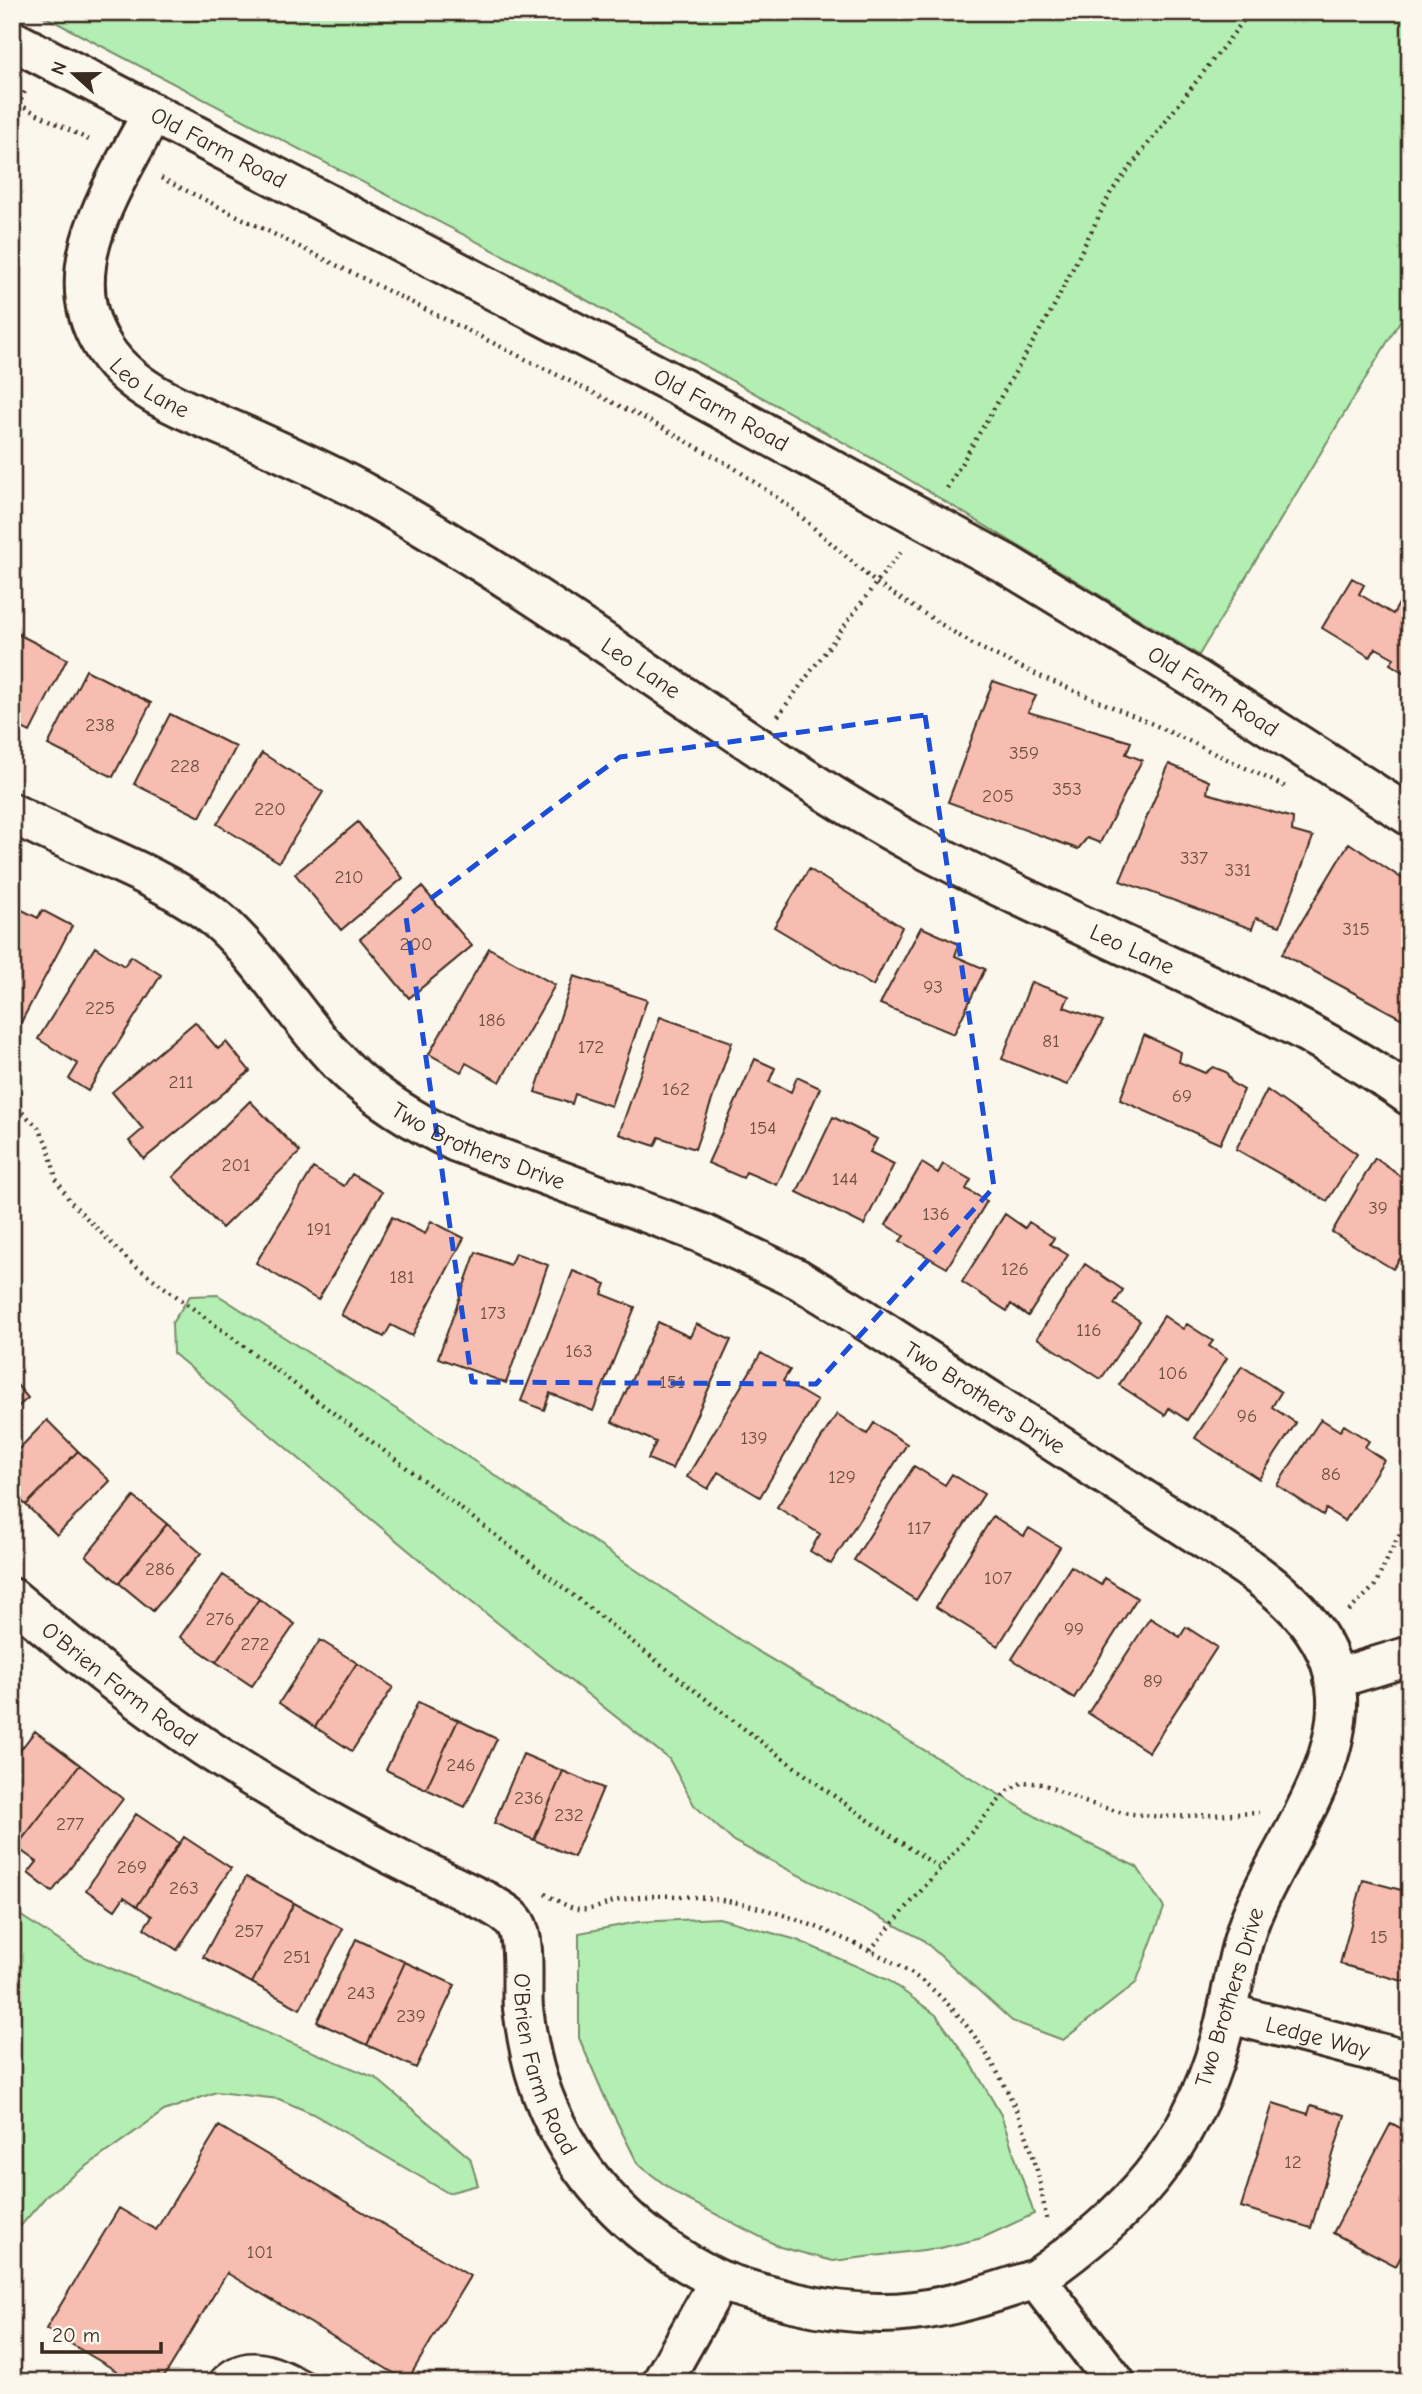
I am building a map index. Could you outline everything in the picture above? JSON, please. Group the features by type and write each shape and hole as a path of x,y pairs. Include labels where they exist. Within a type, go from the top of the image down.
{"street":[{"name":"Old Farm Road","path":"12,40 684,389 1008,565 1410,816"},
{"name":"Leo Lane","path":"152,113 99,216 86,254 83,288 88,315 101,344 120,368 147,390 320,470 469,554 551,606 841,802 914,843 991,882 1295,1024 1410,1096"},
{"name":"Two Brothers Drive","path":"12,813 148,877 186,898 220,922 348,1071 381,1099 417,1123 456,1142 701,1233 798,1279 859,1315 1262,1577 1292,1603 1310,1624 1322,1642 1334,1679 1337,1697 1331,1743 1299,1823 1252,1913 1211,2069 1183,2133 1161,2166 1108,2223 1072,2254 1036,2279"},
{"name":"O'Brien Farm Road","path":"12,1598 102,1672 205,1747 339,1827 411,1866 487,1902 505,1913 516,1924 520,1939 523,2007 538,2081 576,2160 604,2197 640,2231 719,2281 814,2307 866,2313 912,2312 958,2303 1036,2279"},
{"path":"1334,1679 1410,1656"},
{"name":"Ledge Way","path":"1227,2013 1410,2061"},
{"path":"1036,2279 1115,2382"},
{"path":"662,2382 719,2281"}],"lane":[{"path":"218,2382 231,2371 254,2364 268,2364 280,2368 304,2382"}],"path":[{"path":"775,719 876,583 927,522 1053,308 1111,192 1250,12"},
{"path":"12,101 648,420 733,467 789,506 876,583 974,645 1155,725 1292,790"},
{"path":"12,1103 38,1127 47,1146 56,1179 70,1201 129,1261 538,1567 770,1749 872,1825 942,1869"},
{"path":"1341,1618 1374,1587 1410,1512"},
{"path":"870,1950 1007,1791 1024,1782 1043,1784 1085,1802 1123,1813 1163,1817 1267,1813"},
{"path":"540,1891 577,1909 593,1909 617,1900 654,1894 717,1900 754,1907 808,1923 870,1950 926,1984 948,2004 1001,2078 1035,2160 1047,2222"}],"highlighted area":[{"path":"925,715 994,1187 816,1384 472,1382 406,917 620,757"}],"green space":[{"path":"36,12 1410,12 1410,310 1406,311 1199,655 888,467 541,275"},
{"path":"218,1295 407,1416 749,1646 1052,1826 1137,1867 1164,1908 1136,1983 1063,2040 1012,2021 922,1939 733,1841 694,1805 669,1759 445,1581 173,1353 172,1323 190,1296"},
{"path":"12,1910 86,1958 376,2078 470,2158 478,2185 448,2193 313,2114 279,2099 216,2092 164,2111 48,2194 12,2236"},
{"path":"719,1918 797,1940 888,1980 936,2015 971,2063 1001,2115 1034,2214 982,2238 940,2248 833,2261 780,2247 678,2195 638,2164 579,2038 579,1933 638,1922"}],"building":[{"path":"1352,578 1364,585 1359,594 1393,614 1405,593 1410,595 1409,676 1390,664 1394,658 1376,648 1370,657 1322,628"},
{"path":"12,631 67,659 30,732 12,723"},
{"path":"86,670 151,703 113,777 48,745"},
{"path":"993,681 1036,696 1028,712 1131,742 1126,754 1142,760 1100,843 1087,838 1078,849 948,802"},
{"path":"170,714 236,747 200,817 134,784"},
{"path":"262,753 323,792 279,862 217,824"},
{"path":"1169,764 1209,781 1207,793 1293,818 1292,831 1313,837 1280,926 1256,918 1252,929 1120,881"},
{"path":"358,822 403,878 341,930 295,874"},
{"path":"1349,843 1410,884 1408,1022 1282,954"},
{"path":"809,869 902,927 873,986 774,927"},
{"path":"422,887 472,946 409,998 360,939"},
{"path":"12,905 38,918 42,910 72,926 17,1030 12,1028"},
{"path":"921,927 959,944 955,956 985,969 954,1034 880,1004"},
{"path":"95,947 124,966 131,956 161,975 88,1091 69,1079 78,1064 38,1039"},
{"path":"489,948 555,985 500,1082 466,1063 461,1072 429,1054"},
{"path":"574,976 647,1000 611,1106 575,1094 572,1104 535,1092"},
{"path":"1031,982 1069,996 1064,1007 1103,1021 1067,1085 1002,1059"},
{"path":"660,1017 732,1042 695,1149 659,1137 655,1146 619,1134"},
{"path":"195,1022 218,1049 226,1042 250,1071 144,1159 129,1141 143,1129 112,1092"},
{"path":"1144,1035 1181,1052 1179,1062 1205,1073 1213,1067 1226,1072 1232,1083 1244,1090 1220,1144 1120,1100"},
{"path":"755,1059 775,1068 769,1082 791,1092 797,1077 820,1088 777,1185 746,1172 743,1178 708,1163"},
{"path":"1267,1090 1357,1154 1327,1201 1236,1149"},
{"path":"250,1101 300,1152 222,1228 173,1177"},
{"path":"833,1117 877,1139 870,1152 894,1164 864,1225 797,1192"},
{"path":"1375,1158 1410,1183 1410,1243 1393,1269 1332,1232"},
{"path":"922,1163 938,1173 943,1164 971,1180 966,1189 987,1201 947,1268 900,1241 904,1236 886,1225"},
{"path":"313,1168 344,1186 352,1174 382,1192 318,1300 256,1263"},
{"path":"1005,1214 1025,1228 1029,1222 1054,1238 1050,1244 1068,1255 1028,1316 1011,1304 1007,1311 962,1282"},
{"path":"392,1217 425,1234 431,1221 464,1238 412,1336 391,1325 384,1337 341,1315"},
{"path":"476,1252 510,1265 515,1253 548,1265 506,1383 438,1358"},
{"path":"1085,1264 1123,1290 1114,1304 1140,1321 1101,1379 1037,1338"},
{"path":"573,1271 606,1284 602,1294 635,1307 593,1411 550,1393 544,1410 521,1401"},
{"path":"1164,1316 1183,1329 1187,1324 1213,1341 1209,1346 1227,1358 1187,1420 1169,1408 1165,1415 1119,1385"},
{"path":"658,1322 690,1337 696,1324 731,1340 672,1469 648,1459 656,1442 612,1422"},
{"path":"761,1353 790,1370 783,1381 817,1401 760,1497 718,1472 708,1489 687,1477"},
{"path":"1242,1366 1281,1392 1272,1407 1296,1423 1259,1479 1195,1438"},
{"path":"12,1379 28,1398 12,1412"},
{"path":"837,1414 867,1434 874,1423 907,1444 831,1564 810,1551 820,1534 777,1507"},
{"path":"1321,1419 1340,1431 1344,1425 1369,1441 1365,1447 1384,1460 1345,1521 1326,1509 1323,1515 1277,1485"},
{"path":"47,1420 78,1451 26,1505 12,1492 12,1456"},
{"path":"78,1451 110,1481 57,1535 26,1505"},
{"path":"914,1466 945,1485 952,1474 984,1494 916,1600 854,1560"},
{"path":"134,1497 167,1524 119,1583 86,1556"},
{"path":"993,1516 1024,1536 1029,1528 1060,1547 998,1646 936,1607"},
{"path":"167,1524 201,1553 153,1611 119,1583"},
{"path":"1071,1566 1101,1585 1105,1578 1137,1598 1074,1698 1012,1659"},
{"path":"223,1575 259,1599 216,1662 180,1637"},
{"path":"259,1599 295,1624 252,1686 216,1662"},
{"path":"1150,1618 1180,1637 1186,1627 1217,1647 1149,1752 1088,1713"},
{"path":"320,1640 357,1663 315,1727 279,1703"},
{"path":"357,1663 393,1687 352,1751 315,1727"},
{"path":"418,1702 458,1720 426,1789 386,1770"},
{"path":"458,1720 497,1739 465,1807 426,1789"},
{"path":"35,1731 80,1765 16,1847 12,1844 12,1761"},
{"path":"523,1754 563,1771 534,1840 494,1823"},
{"path":"80,1765 123,1799 52,1892 28,1873 37,1862 16,1847"},
{"path":"563,1771 603,1788 574,1857 534,1840"},
{"path":"136,1814 179,1843 137,1906 124,1897 115,1910 86,1890"},
{"path":"184,1837 231,1868 177,1950 144,1928 152,1916 137,1906"},
{"path":"246,1877 294,1903 252,1983 203,1957"},
{"path":"1363,1880 1409,1892 1405,1906 1410,1907 1410,1983 1340,1964"},
{"path":"294,1903 343,1929 300,2009 252,1983"},
{"path":"356,1939 405,1962 367,2045 317,2022"},
{"path":"405,1962 455,1985 416,2068 367,2045"},
{"path":"1273,2103 1308,2114 1311,2105 1345,2115 1311,2228 1241,2207"},
{"path":"1391,2123 1410,2133 1410,2240 1396,2266 1333,2233"},
{"path":"219,2126 470,2276 407,2381 227,2273 161,2382 135,2382 46,2329 119,2208 156,2230"}]}
